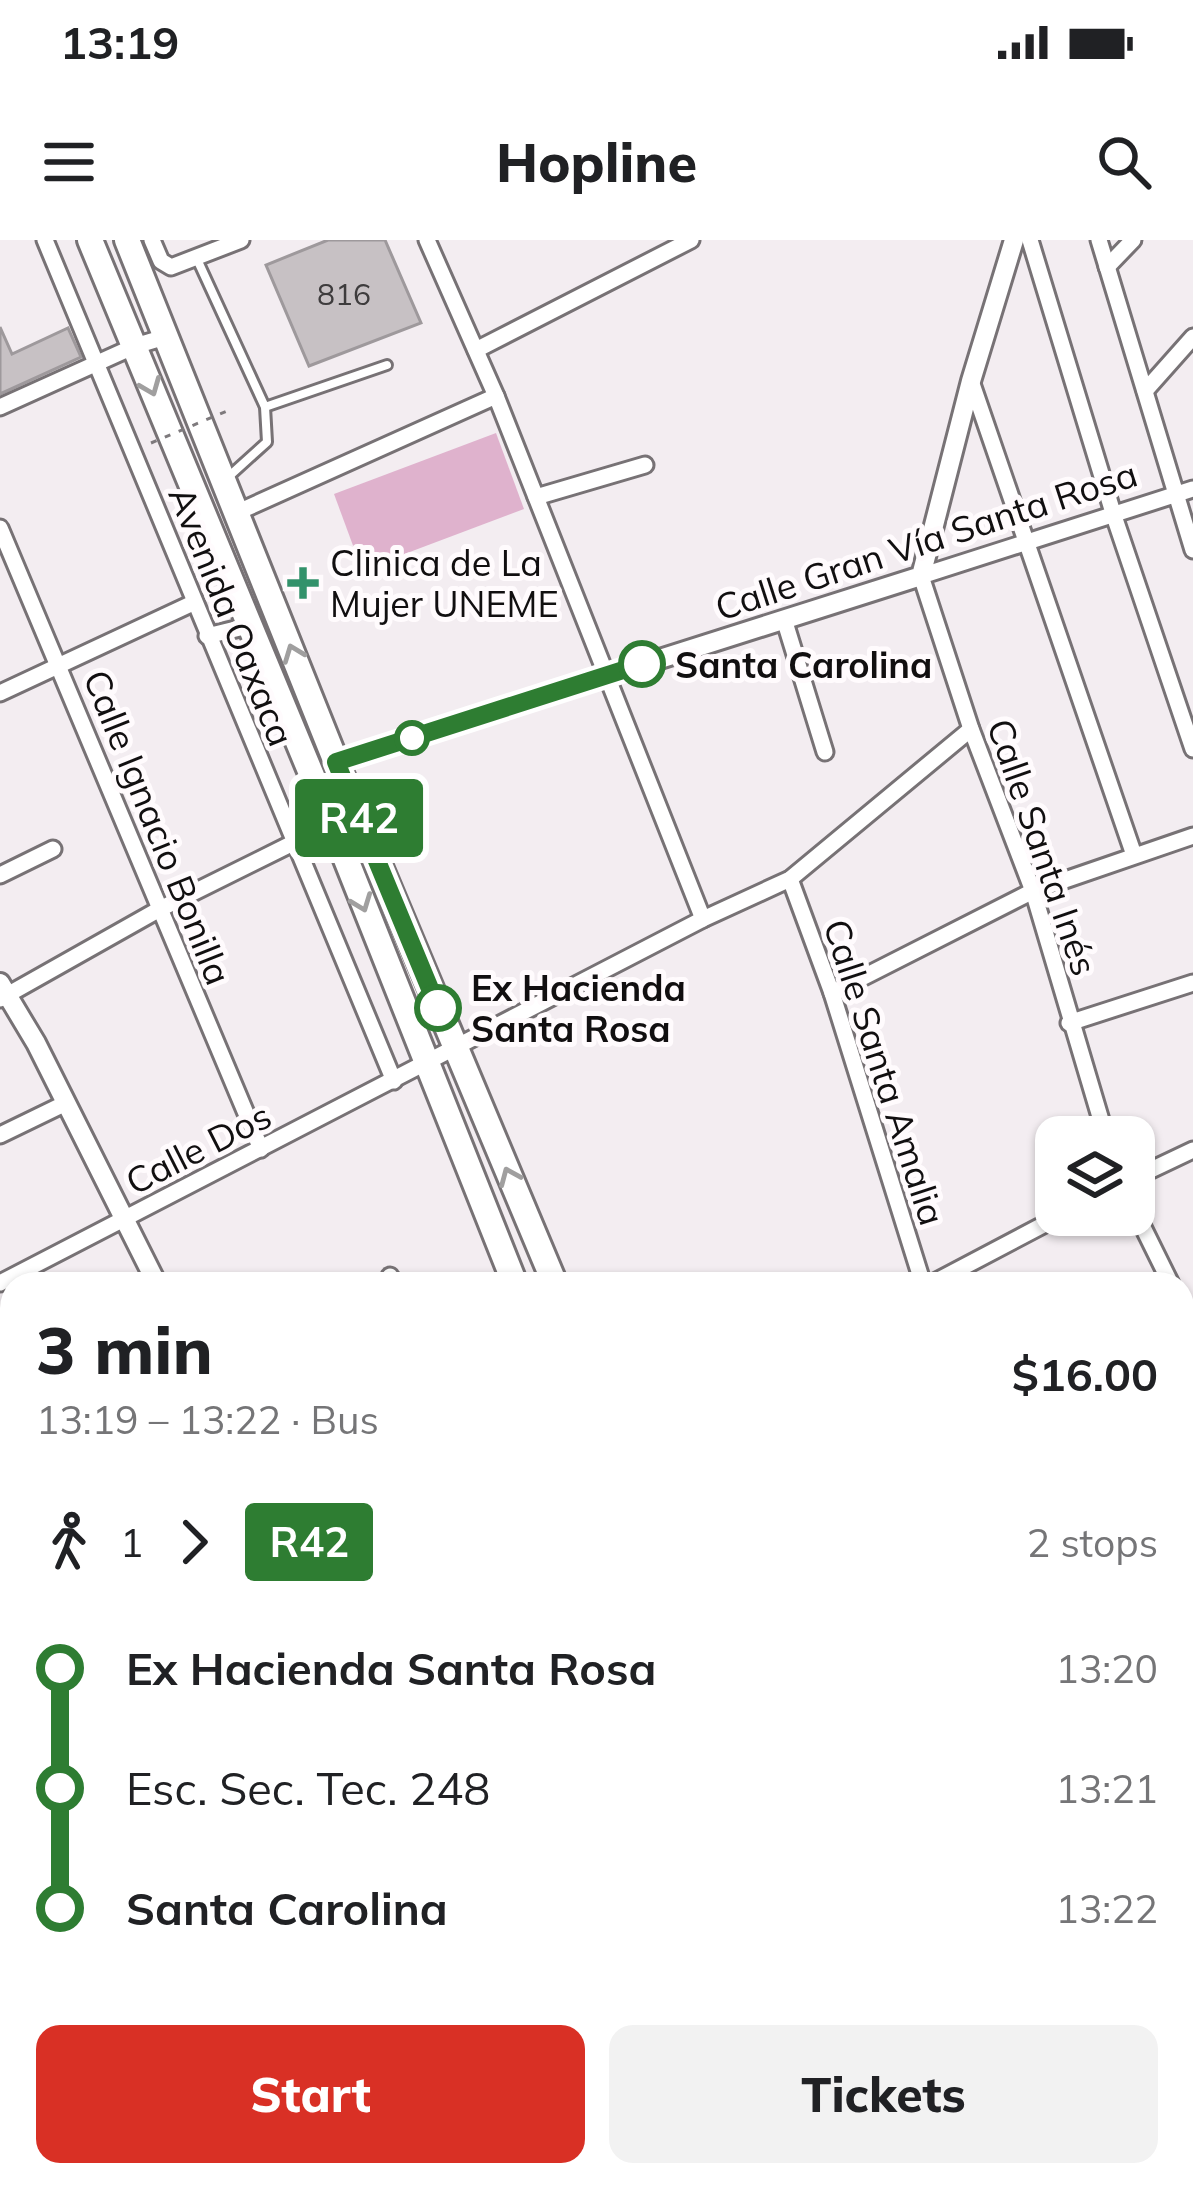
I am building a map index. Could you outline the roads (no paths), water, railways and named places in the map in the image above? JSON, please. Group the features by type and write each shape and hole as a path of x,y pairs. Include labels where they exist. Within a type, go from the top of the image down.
{"highway":[{"path":"90,240 332,824 509,1272"},
{"path":"127,240 336,762 550,1272"}],"street":[{"name":"Avenida Oaxaca","path":"45,240 394,1081"},
{"path":"152,240 165,265 172,267 241,240"},
{"path":"427,240 496,396 703,919"},
{"path":"476,350 692,240"},
{"path":"921,576 971,381 1014,240"},
{"path":"1030,240 1114,516 1193,749"},
{"path":"1099,240 1193,550"},
{"path":"1107,267 1133,240"},
{"path":"0,407 165,337"},
{"path":"1145,392 1193,337"},
{"path":"971,381 1134,855"},
{"path":"238,512 496,396"},
{"path":"536,497 645,465"},
{"name":"Calle Gran Vía Santa Rosa","path":"336,762 1193,489"},
{"name":"Calle Ignacio Bonilla","path":"0,528 261,1149"},
{"name":"Calle Santa Inés","path":"921,576 971,728 1033,890 1099,1116"},
{"path":"0,693 193,603"},
{"path":"784,619 825,752"},
{"path":"207,636 248,626"},
{"name":"Calle Dos","path":"23,1272 703,919 790,879 971,728"},
{"path":"832,993 1033,890 1193,836"},
{"path":"151,1272 66,1102 3,992 293,843"},
{"path":"0,875 53,849"},
{"name":"Calle Santa Amalia","path":"790,879 923,1272"},
{"path":"1069,1023 1193,983"},
{"path":"0,1135 66,1102"},
{"path":"1155,1168 1193,1150"},
{"path":"950,1272 1035,1229"},
{"path":"1147,1236 1165,1272"}],"lane":[{"path":"196,256 265,407 267,442 225,480"},
{"path":"265,407 387,365"}],"place":[{"name":"Clinica de La Mujer UNEME","path":"303,583"},
{"name":"Santa Carolina","path":"642,664"},
{"name":"Ex Hacienda Santa Rosa","path":"438,1008"}]}
